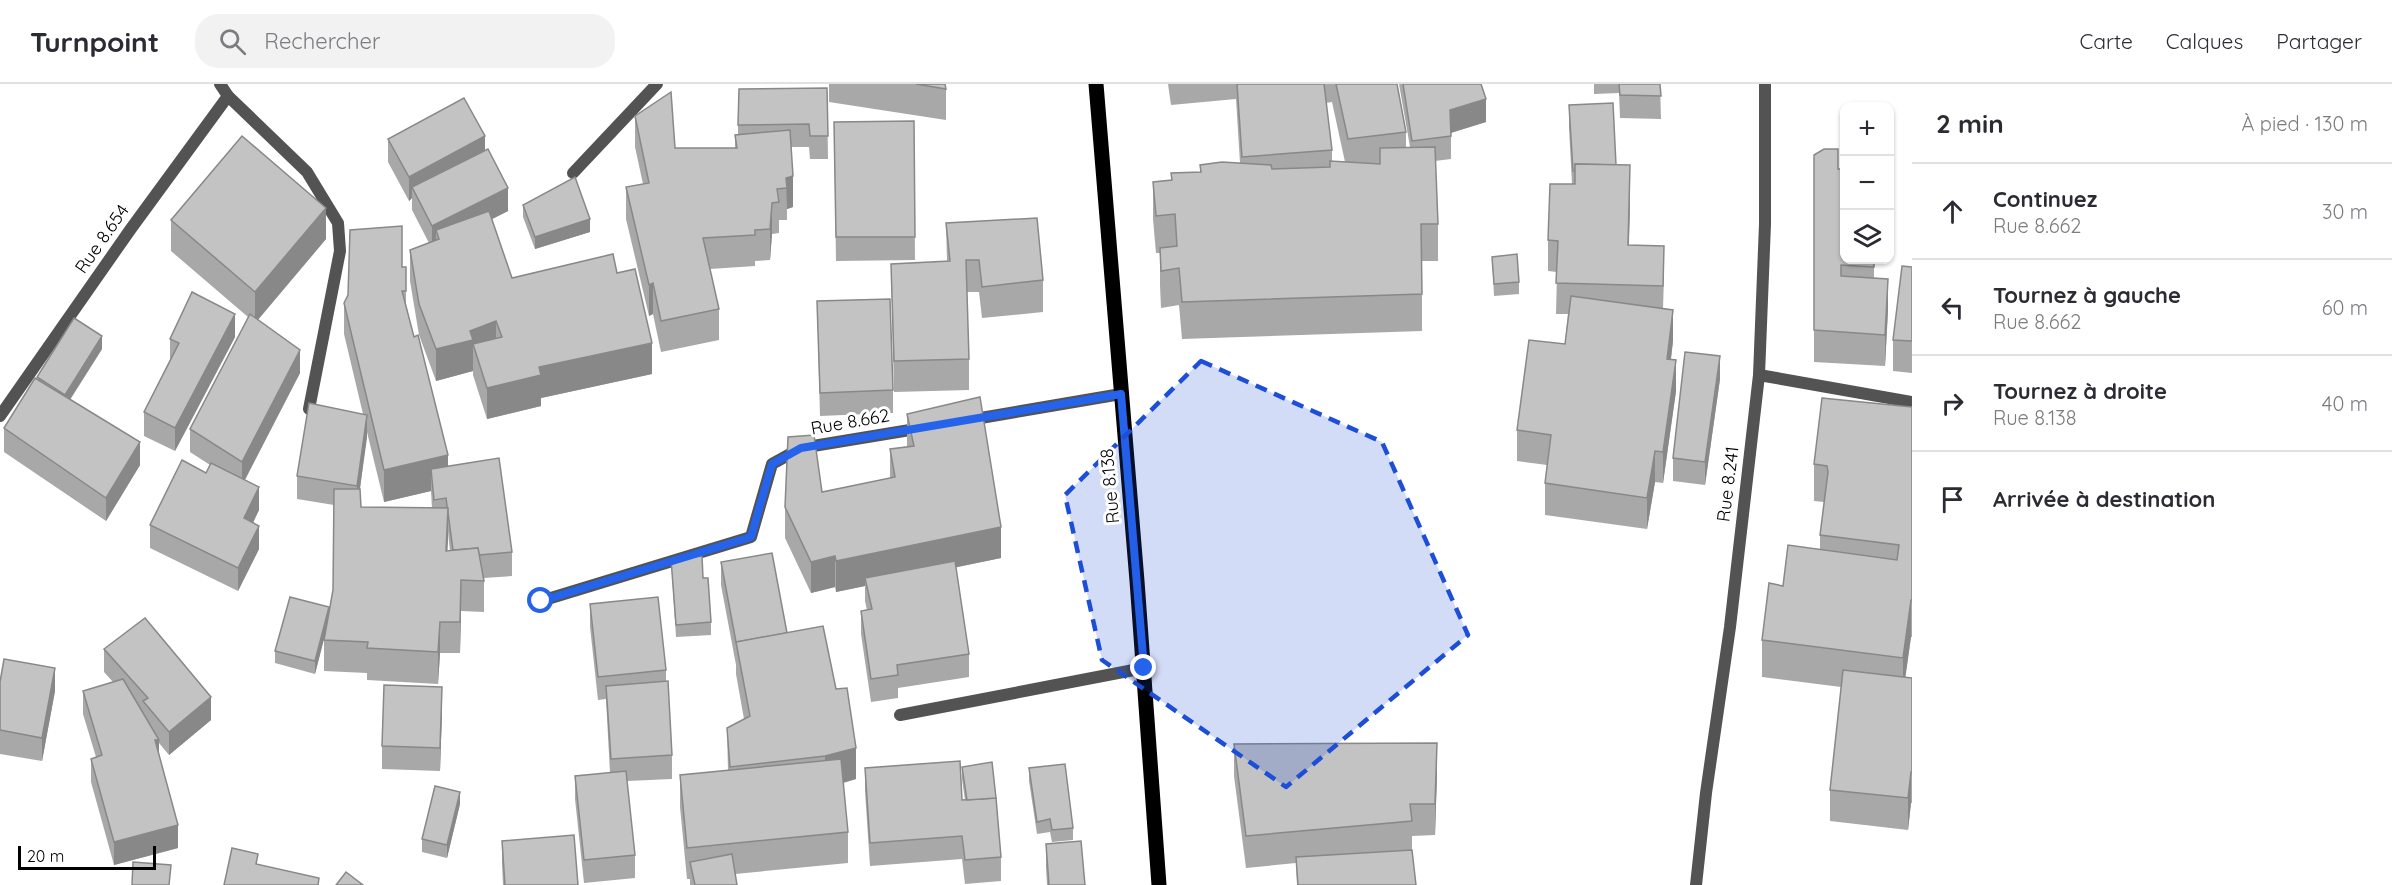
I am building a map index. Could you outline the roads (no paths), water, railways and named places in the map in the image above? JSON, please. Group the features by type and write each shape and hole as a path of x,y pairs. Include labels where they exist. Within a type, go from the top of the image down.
{"main road":[{"name":"Rue 8.138","path":"1096,84 1144,668 1159,885"}],"street":[{"path":"220,84 228,96 307,172 328,202 338,223 340,252 309,409"},
{"path":"573,173 657,84"},
{"name":"Rue 8.241","path":"1696,885 1706,793 1730,627 1759,375 1765,224 1765,84"},
{"name":"Rue 8.654","path":"0,416 130,230 228,96"},
{"path":"1759,375 1912,402"},
{"path":"961,422 1121,394"},
{"name":"Rue 8.662","path":"541,601 751,537 772,464 801,448 938,425"},
{"path":"900,715 1144,668"}]}
